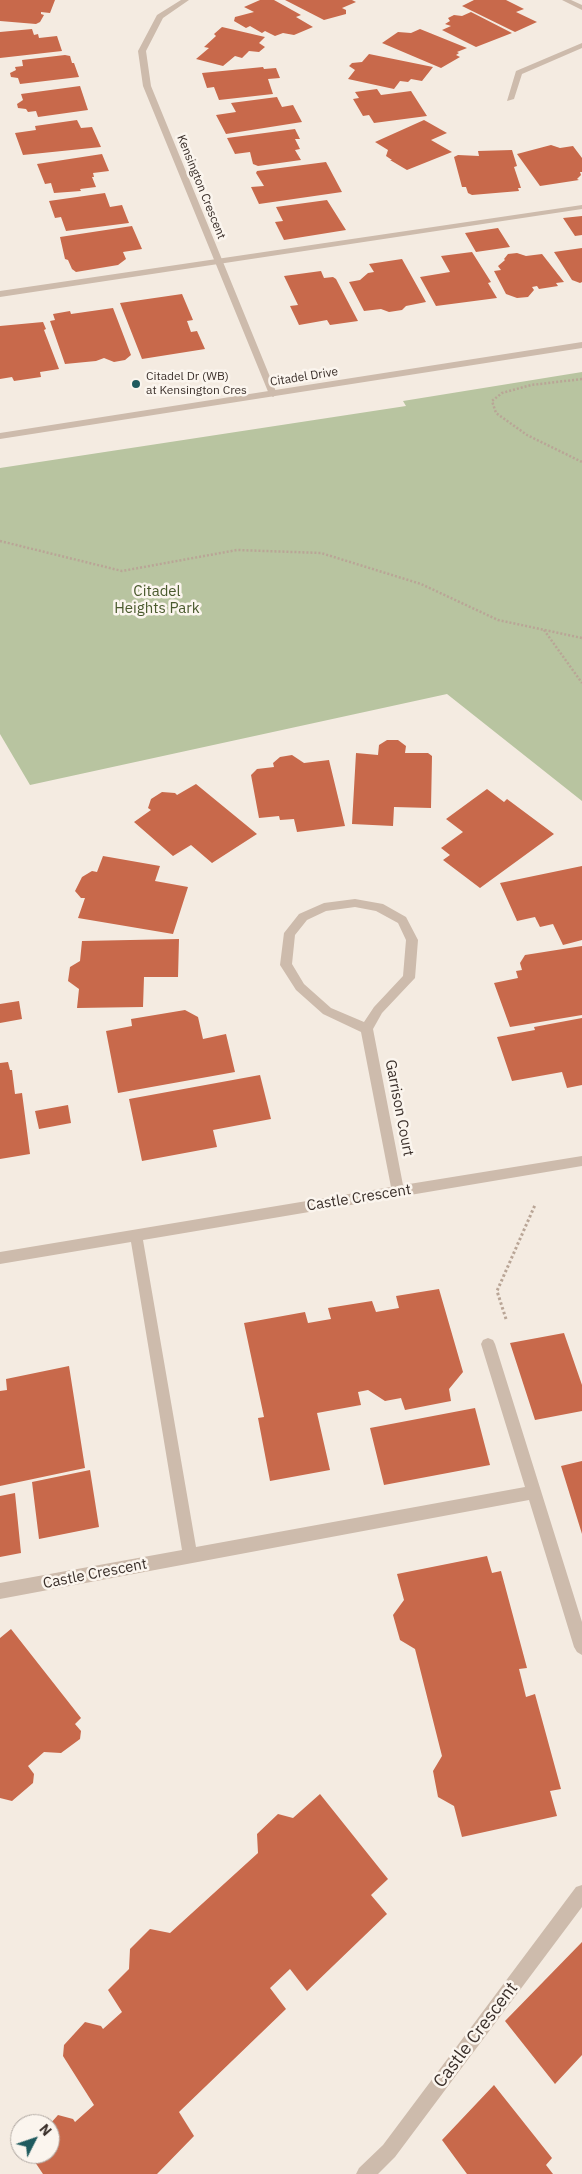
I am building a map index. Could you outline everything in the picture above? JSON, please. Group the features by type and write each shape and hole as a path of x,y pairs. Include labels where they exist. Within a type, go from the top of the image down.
{"street":[{"name":"Kensington Crescent","path":"186,0 160,17 142,51 147,86 273,394"},
{"path":"565,0 582,8"},
{"path":"510,99 519,73 582,45"},
{"path":"0,294 582,207"},
{"name":"Citadel Drive","path":"0,436 582,345"},
{"path":"355,903 379,907 402,920 412,940 409,978 378,1010 368,1029 327,1011 300,987 286,965 286,946 290,932 303,917 324,907 355,903"},
{"name":"Garrison Court","path":"368,1029 398,1192"},
{"name":"Castle Crescent","path":"0,1258 582,1161"},
{"path":"136,1235 190,1556"},
{"path":"488,1344 582,1647"},
{"name":"Castle Crescent","path":"0,1591 535,1492"},
{"name":"Castle Crescent","path":"365,2174 388,2152 582,1893"}],"path":[{"path":"582,379 531,385 502,393 492,402 496,413 528,435 582,462"},
{"path":"0,541 122,571 237,550 321,552 421,584 498,620 582,638"},
{"path":"544,630 582,683"},
{"path":"497,1291 535,1205"}],"green space":[{"name":"Citadel Heights Park","path":"582,372 582,801 447,694 30,785 0,734 0,468 406,406 403,401"}],"building":[{"path":"0,0 55,0 50,13 41,12 44,15 40,22 36,24 0,21"},
{"path":"260,0 274,0 301,15 296,17 313,27 294,35 283,33 275,36 265,31 262,33 250,26 246,28 234,21 235,17 254,12 244,7"},
{"path":"285,0 352,0 356,2 342,8 346,10 346,14 324,20"},
{"path":"474,0 506,0 524,9 516,12 537,22 515,32 462,6"},
{"path":"471,12 512,33 476,47 442,30 451,26 445,24 450,21 448,18 454,15 462,16"},
{"path":"222,27 265,37 259,43 265,47 259,52 249,51 242,58 235,56 223,66 196,59 209,48 204,47 216,36 214,34"},
{"path":"32,29 34,35 38,34 39,38 57,36 62,51 0,58 0,32"},
{"path":"420,29 467,48 457,52 459,53 456,55 460,57 441,68 382,43 398,32 411,33"},
{"path":"369,54 433,67 422,81 411,79 408,82 400,81 394,89 348,79 355,70 349,66 352,63 362,62"},
{"path":"70,56 79,77 20,84 18,78 11,77 10,73 16,70 15,67 23,66 22,60"},
{"path":"263,67 264,69 276,68 280,78 268,79 273,94 219,100 214,87 207,88 202,73"},
{"path":"80,86 88,110 38,117 36,111 28,112 26,109 18,108 17,104 23,100 21,94"},
{"path":"377,89 381,95 411,91 427,116 374,123 369,115 363,116 353,99 359,98 355,92"},
{"path":"277,97 282,107 293,105 302,122 226,134 216,115 236,112 231,103"},
{"path":"77,120 81,128 92,127 101,147 23,155 15,133 36,130 35,126"},
{"path":"424,120 447,133 431,140 452,152 407,170 390,160 392,160 386,156 388,150 375,142"},
{"path":"295,129 300,139 295,139 300,149 295,150 301,160 258,166 253,164 250,152 235,154 227,138"},
{"path":"551,145 560,148 573,146 582,158 582,172 580,172 581,175 577,179 579,180 540,186 517,154"},
{"path":"512,150 517,166 514,167 521,188 518,188 519,191 472,195 468,193 466,187 462,187 454,157 458,155 479,156 478,151"},
{"path":"102,154 109,171 93,173 94,177 92,177 96,187 80,189 81,191 54,193 51,183 45,184 37,164"},
{"path":"326,162 342,192 259,204 251,187 264,186 256,173 257,171"},
{"path":"105,193 110,207 122,205 129,223 66,231 61,217 55,218 49,201"},
{"path":"327,200 346,230 284,240 275,222 283,221 276,207"},
{"path":"582,216 582,235 575,236 563,218"},
{"path":"132,226 142,249 123,252 126,259 118,265 76,272 72,269 68,260 65,259 60,237"},
{"path":"498,228 510,247 476,252 465,233"},
{"path":"582,248 582,282 580,283 572,280 554,252"},
{"path":"472,252 491,282 488,283 497,298 436,306 420,277 450,272 441,256"},
{"path":"517,253 526,256 542,254 564,282 556,283 558,286 539,289 537,286 532,287 534,290 528,297 517,298 506,294 494,271 501,270 498,266 505,260 508,254"},
{"path":"402,259 426,302 389,312 381,309 364,311 349,282 360,280 368,273 374,272 369,264"},
{"path":"321,271 324,278 333,277 336,279 358,321 330,325 327,320 299,325 290,306 298,305 284,276"},
{"path":"182,294 193,320 187,321 191,332 197,331 205,349 142,359 120,303"},
{"path":"113,308 131,355 125,360 114,362 104,358 96,361 65,364 50,321 55,320 53,314 70,311 71,314"},
{"path":"43,322 46,329 44,330 59,369 40,372 41,377 14,381 12,377 0,379 0,326"},
{"path":"387,740 398,740 406,746 405,753 428,753 432,756 431,808 394,807 393,826 352,824 356,753 378,755 379,745"},
{"path":"292,755 304,763 329,760 345,826 297,832 294,819 280,820 279,816 259,818 251,775 257,769 274,767 273,763 280,757"},
{"path":"196,784 257,834 212,863 191,845 173,856 134,822 151,810 148,808 151,799 162,792 175,793 177,795"},
{"path":"487,789 504,802 507,799 554,834 480,888 443,860 450,855 441,848 463,832 446,819"},
{"path":"103,856 160,866 155,881 188,887 173,934 78,918 85,898 81,898 75,891 82,877 92,871 97,872"},
{"path":"582,866 582,940 563,945 553,924 540,927 535,917 517,921 500,883"},
{"path":"179,939 178,977 144,977 143,1007 77,1008 79,989 68,981 70,967 80,961 82,941"},
{"path":"582,946 582,1015 510,1027 494,983 518,978 516,971 522,970 520,963 525,955"},
{"path":"19,1001 22,1019 0,1023 0,1004"},
{"path":"185,1010 198,1017 203,1039 226,1034 235,1072 118,1093 106,1031 132,1026 131,1019"},
{"path":"582,1018 582,1085 567,1088 562,1072 512,1081 497,1037 535,1030 534,1027"},
{"path":"8,1062 10,1070 12,1070 15,1094 22,1093 30,1154 0,1159 0,1063"},
{"path":"260,1075 271,1119 213,1130 217,1147 142,1161 129,1099"},
{"path":"68,1105 71,1123 39,1129 35,1111"},
{"path":"439,1289 463,1372 449,1389 451,1401 405,1410 401,1398 385,1401 368,1390 358,1392 361,1405 317,1413 330,1470 270,1481 258,1418 264,1417 244,1323 305,1312 308,1323 331,1319 328,1308 372,1301 376,1312 399,1308 396,1296"},
{"path":"564,1333 582,1385 582,1411 535,1420 510,1343"},
{"path":"69,1366 85,1468 0,1486 0,1391 7,1390 6,1379"},
{"path":"475,1408 490,1465 384,1485 370,1428"},
{"path":"582,1461 582,1534 561,1466"},
{"path":"90,1470 99,1527 39,1539 32,1482"},
{"path":"15,1493 21,1553 0,1557 0,1496"},
{"path":"487,1556 492,1573 501,1571 527,1668 519,1669 526,1697 535,1694 561,1789 550,1791 557,1816 462,1837 454,1806 438,1797 433,1771 442,1756 415,1649 400,1640 393,1615 404,1600 397,1574"},
{"path":"11,1629 81,1718 75,1724 81,1731 80,1739 61,1753 44,1752 28,1766 34,1774 33,1783 12,1801 0,1798 0,1638"},
{"path":"320,1794 388,1879 371,1895 387,1914 307,1991 290,1969 270,1988 286,2009 179,2112 194,2136 157,2174 43,2174 36,2164 60,2164 60,2116 73,2119 75,2122 94,2105 63,2056 64,2045 85,2022 101,2026 103,2029 122,2012 108,1990 129,1969 130,1949 150,1929 170,1933 258,1853 257,1834 278,1814 293,1818"},
{"path":"582,1942 582,2055 555,2084 505,2021"},
{"path":"494,2085 552,2158 546,2165 553,2174 467,2174 442,2140"}],"place":[{"name":"Citadel Dr (WB) at Kensington Cres","path":"136,384"}]}
